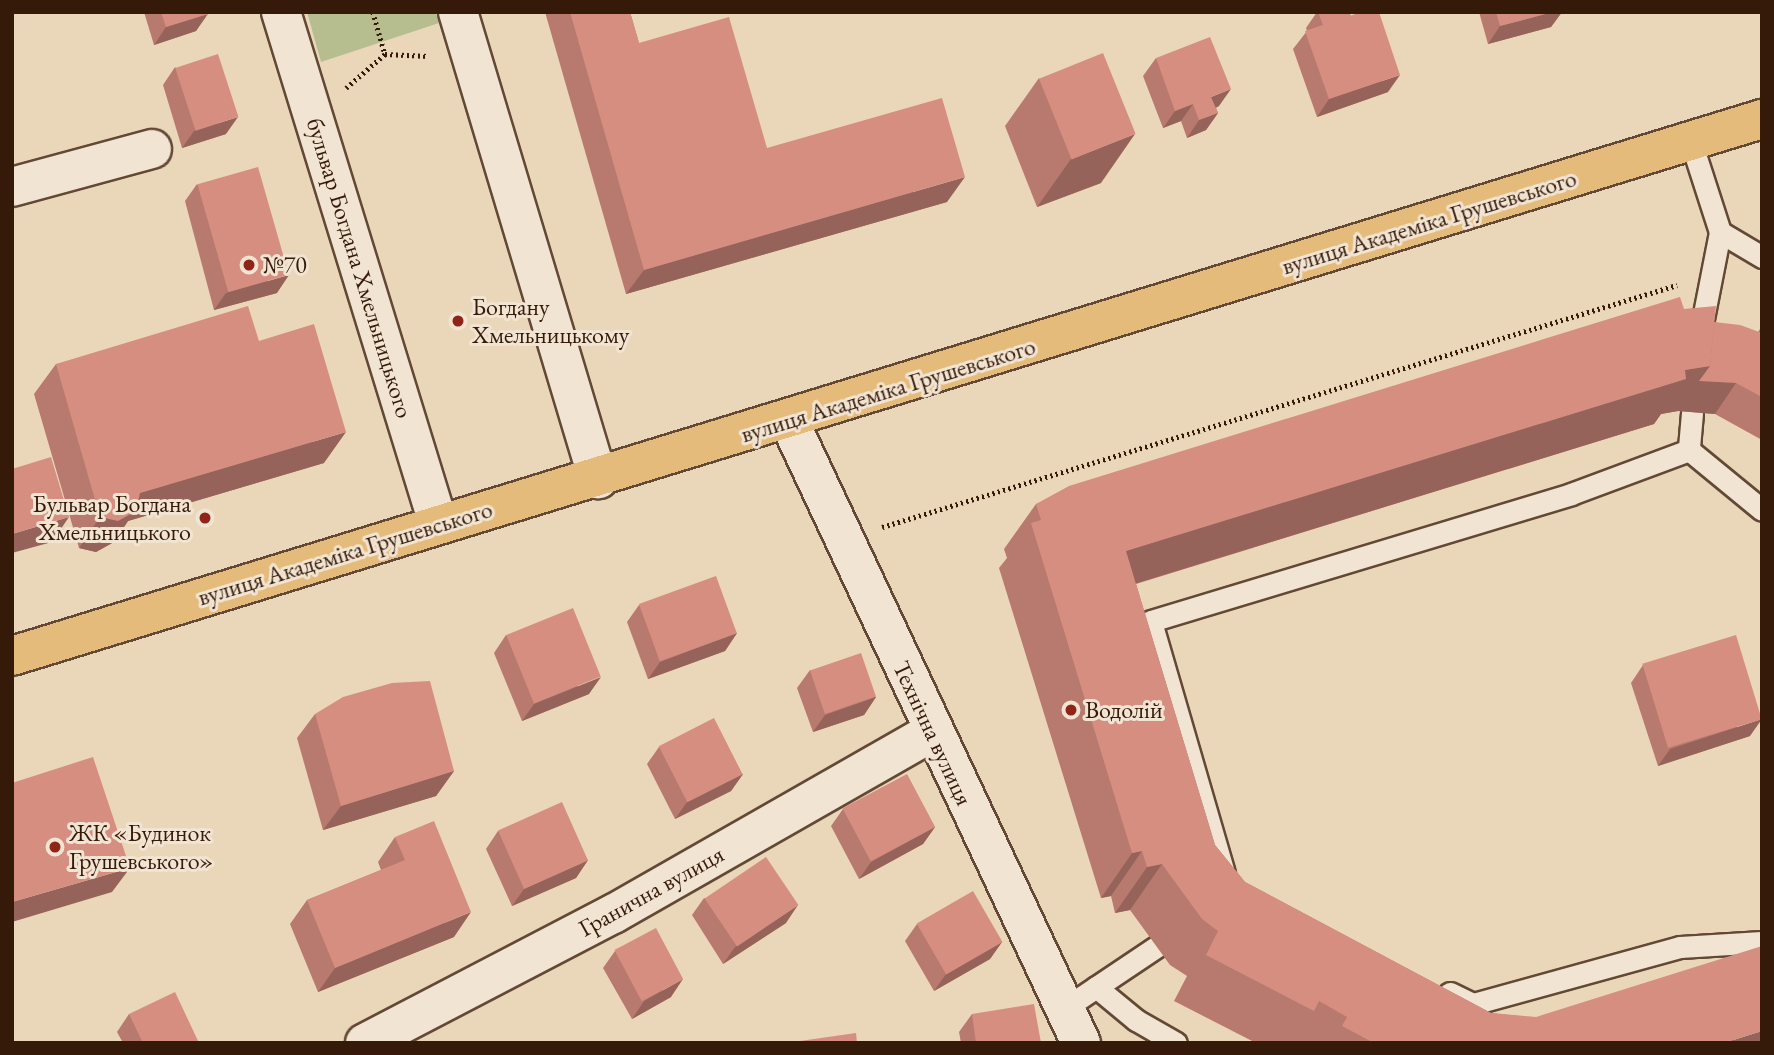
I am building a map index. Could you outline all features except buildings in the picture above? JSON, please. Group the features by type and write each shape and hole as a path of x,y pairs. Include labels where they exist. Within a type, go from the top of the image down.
{"main road":[{"name":"вулиця Академіка Грушевського","path":"12,656 438,523 598,479 789,421 1762,120"}],"street":[{"name":"бульвар Богдана Хмельницького","path":"281,12 438,523"},
{"path":"458,12 598,479"},
{"path":"12,187 152,149"},
{"name":"Технічна вулиця","path":"789,421 932,732 1082,1043"},
{"name":"Гранична вулиця","path":"365,1043 613,914 932,732"}],"lane":[{"path":"1691,142 1720,232 1698,354"},
{"path":"1720,232 1762,257"},
{"path":"1689,450 1692,412"},
{"path":"1689,450 1762,510"},
{"path":"1229,890 1151,621 1571,494 1689,450"},
{"path":"1436,986 1473,1004 1680,947 1762,942"},
{"path":"1065,1008 1156,947"},
{"path":"1096,987 1136,1020 1176,1043"}],"path":[{"path":"373,12 385,54 472,59"},
{"path":"843,537 1681,283"}],"green space":[{"path":"307,12 436,12 439,23 321,62"}],"place":[{"name":"№70","path":"249,265"},
{"name":"Богдану Хмельницькому","path":"458,321"},
{"name":"Бульвар Богдана Хмельницького","path":"205,518"},
{"name":"Водолій","path":"1071,710"},
{"name":"ЖК «Будинок Грушевського»","path":"55,847"}]}
